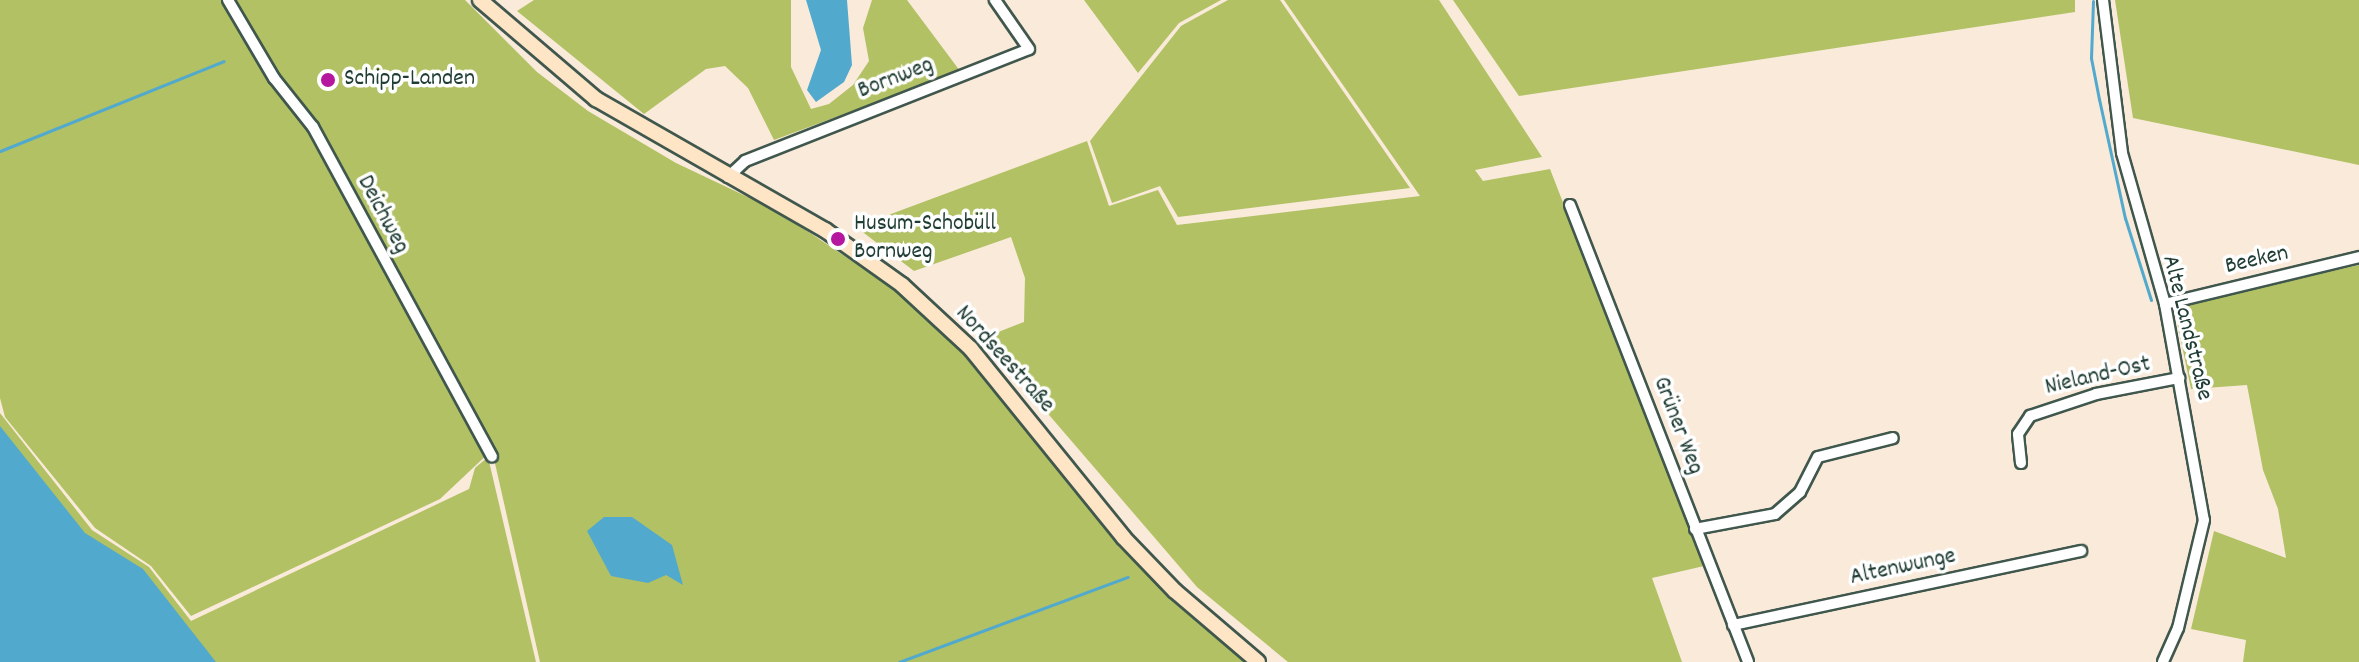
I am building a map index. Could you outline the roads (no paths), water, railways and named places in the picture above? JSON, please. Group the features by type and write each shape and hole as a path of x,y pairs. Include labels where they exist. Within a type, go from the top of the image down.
{"main road":[{"name":"Nordseestraße","path":"480,0 596,99 825,230 904,287 971,349 1123,537 1175,591 1258,662"}],"street":[{"name":"Deichweg","path":"228,0 274,78 313,127 492,456"},
{"name":"Bornweg","path":"728,177 745,161 1029,49 995,0"},
{"name":"Alte Landstraße","path":"2103,0 2103,32 2130,192 2165,304 2204,520 2178,628 2163,662"},
{"name":"Grüner Weg","path":"1570,205 1748,662"},
{"name":"Beeken","path":"2165,304 2359,257"},
{"name":"Nieland-Ost","path":"2021,463 2018,434 2030,416 2096,394 2179,378"},
{"path":"1695,529 1775,514 1800,492 1818,457 1893,438"},
{"name":"Altenwunge","path":"1733,625 2081,551"}],"water":[{"path":"806,0 847,0 852,65 844,82 816,102 807,90 821,50"},
{"path":"0,426 85,533 143,569 216,662 0,662"},
{"path":"604,517 632,517 672,545 683,585 666,575 648,583 611,576 587,531"}],"waterway":[{"path":"2093,1 2091,58 2125,218 2151,300"},
{"path":"0,151 224,61"},
{"path":"2168,298 2234,282"},
{"path":"899,662 1128,577"}],"place":[{"name":"Schipp-Landen","path":"328,80"},
{"name":"Husum-Schobüll Bornweg","path":"838,239"}]}
